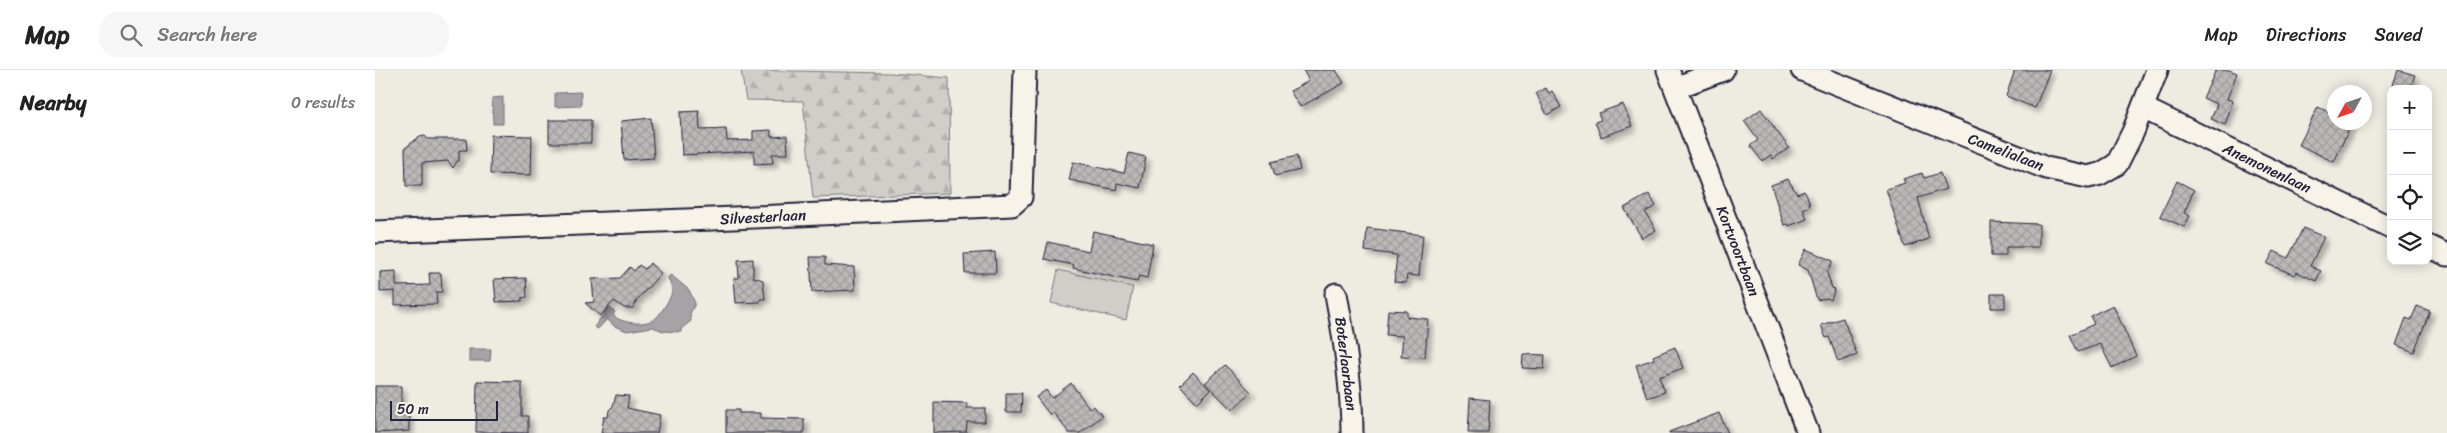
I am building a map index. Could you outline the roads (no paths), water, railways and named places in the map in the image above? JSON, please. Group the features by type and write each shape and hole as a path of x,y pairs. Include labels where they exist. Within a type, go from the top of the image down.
{"street":[{"name":"Silvesterlaan","path":"375,232 721,219 1012,205 1021,198 1025,70"},
{"path":"1672,79 1723,70"},
{"name":"Camelialaan","path":"1801,70 2046,168 2088,177 2100,174 2117,164 2143,108 2157,70"},
{"name":"Kortvoortbaan","path":"1672,79 1808,433"},
{"name":"Anemonenlaan","path":"2143,108 2387,226"},
{"path":"2432,248 2447,255"},
{"name":"Boterlaarbaan","path":"1336,294 1346,349 1352,406 1352,433"}]}
